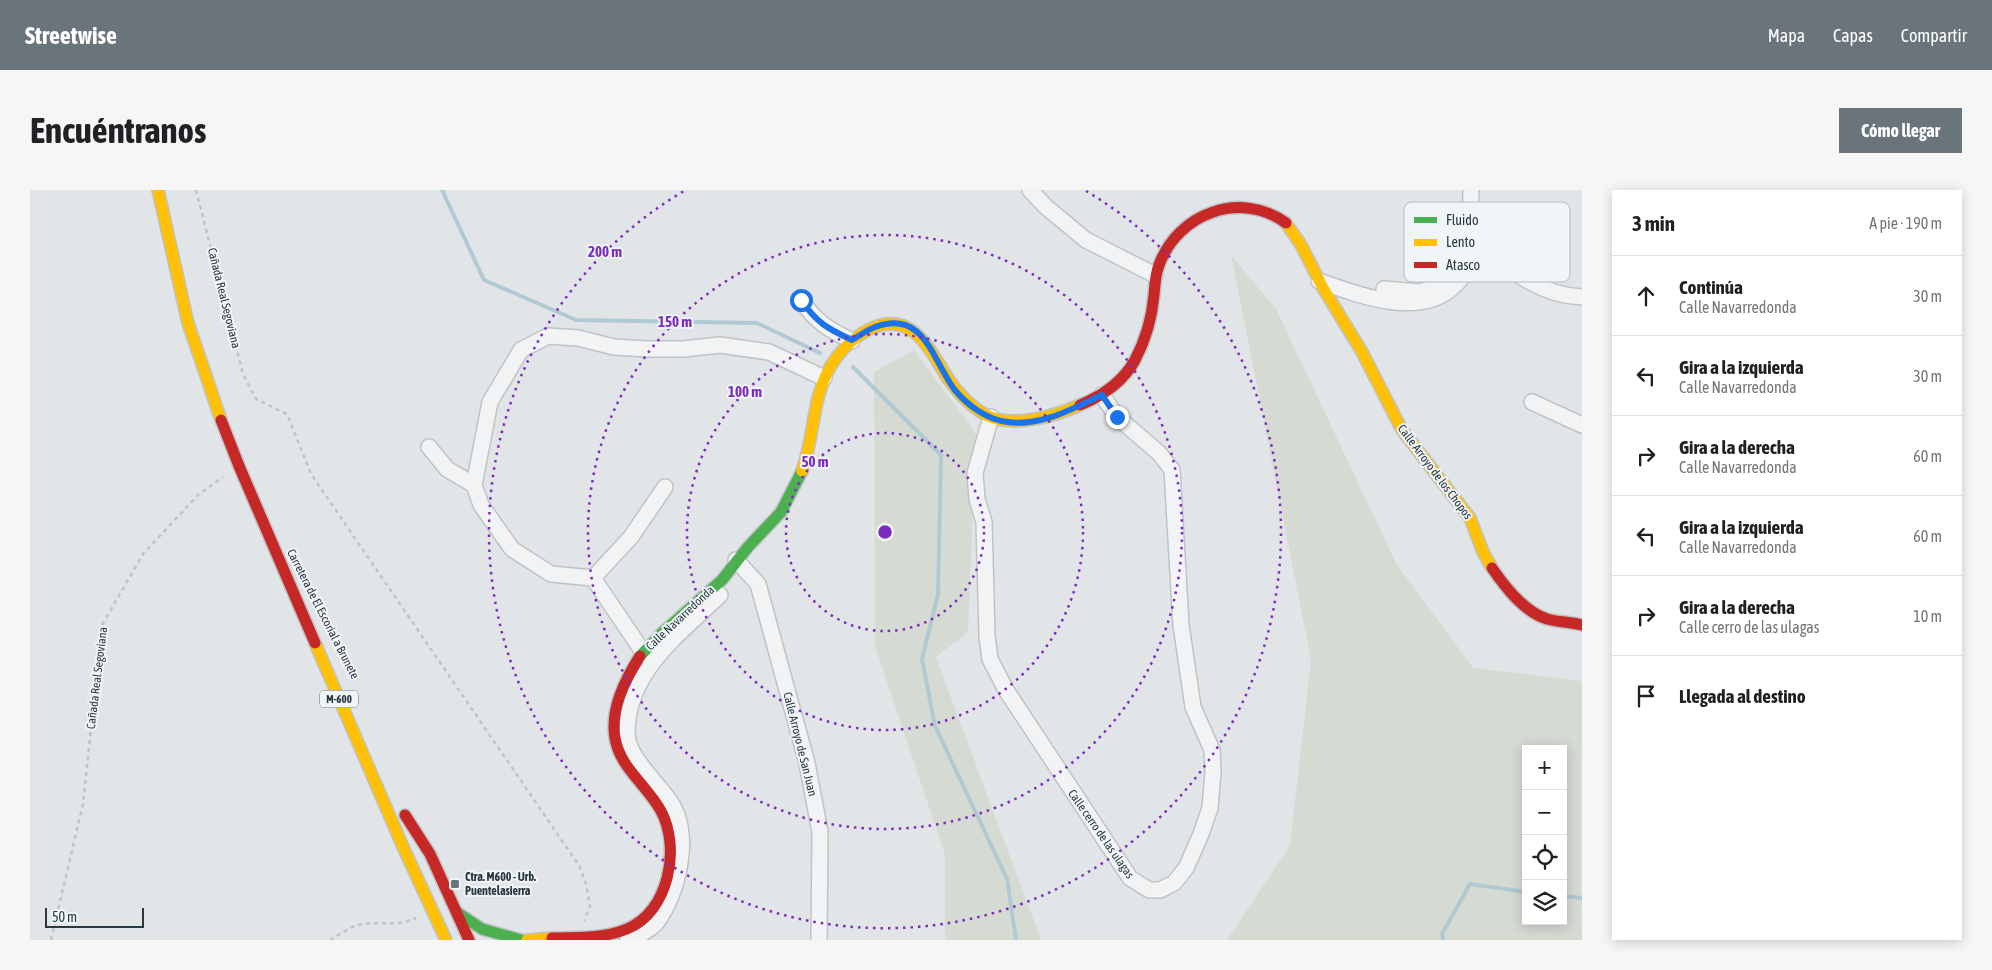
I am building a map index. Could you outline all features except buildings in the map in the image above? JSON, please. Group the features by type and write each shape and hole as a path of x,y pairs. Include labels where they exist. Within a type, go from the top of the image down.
{"main road":[{"name":"M-600","path":"158,190 188,323 239,466 275,550"},
{"path":"736,560 782,510 798,478 809,450 814,412 824,378 837,357 852,340 873,327 898,323 910,326 920,333 954,389 967,402 991,417 1008,422 1025,422 1043,419 1102,395 1122,378 1138,357 1148,327 1155,275 1164,254 1180,232 1200,212 1222,201 1235,198 1264,207 1281,218 1296,236 1319,281"},
{"name":"Calle Arroyo de los Chopos","path":"1319,281 1365,358 1403,432 1471,518 1485,556 1510,592 1540,617 1582,624"},
{"name":"Carretera de El Escorial a Brunete","path":"275,550 335,665 360,718"},
{"name":"Carretera de El Escorial a Brunete","path":"275,550 403,847 446,940"},
{"name":"Calle Navarredonda","path":"527,940 616,933 635,926 647,915 664,888 670,859 670,834 660,810 622,761 613,735 616,706 626,680 648,656"},
{"path":"462,940 403,810 430,854 458,912 469,940"},
{"path":"403,847 410,851 420,868 454,940"},
{"path":"458,912 482,928 521,940"}],"street":[{"path":"1030,190 1046,207 1086,240 1155,275"},
{"path":"1319,281 1363,296 1387,300 1421,302 1446,294 1458,282"},
{"path":"1530,282 1542,289 1568,296 1582,297"},
{"path":"801,300 812,317 828,329 852,340"},
{"path":"648,656 593,578 551,574 512,549 481,505 474,485 490,402 521,350 548,336 578,338 614,347 683,349 720,345 769,352 824,378"},
{"name":"Calle cerro de las ulagas","path":"991,417 975,473 977,499 984,522 987,636 990,659 1006,690 1130,878 1149,890 1160,890 1174,883 1186,868 1201,834 1210,808 1213,772 1212,750 1193,707 1182,634 1172,470 1159,454 1117,417 1102,395"},
{"path":"1532,402 1582,425"},
{"path":"429,447 447,469 474,485"},
{"path":"593,578 630,537 665,487"},
{"name":"Calle Navarredonda","path":"628,940 642,934 656,922 673,891 681,862 681,832 673,806 634,756 626,735 629,710 648,656 732,583 736,560"},
{"name":"Calle Arroyo de San Juan","path":"736,560 758,584 807,763 820,832 819,940"}],"path":[{"name":"Cañada Real Segoviana","path":"196,190 243,374 256,399 287,414 311,474 580,867 586,884 590,906 579,937"},
{"name":"Cañada Real Segoviana","path":"51,940 83,804 102,625 143,554 198,495 239,466"},
{"path":"330,940 356,925 380,922 398,924 419,917"}],"shaded area":[{"path":"1231,255 1276,309 1396,563 1473,668 1582,681 1582,940 1227,940 1290,845 1311,660"},
{"path":"914,350 976,433 968,632 936,657 1041,940 945,940 945,855 875,646 874,372"}],"waterway":[{"path":"442,190 484,280 576,320 757,323 820,353"},
{"path":"853,367 941,455 938,594 922,659 935,726 1007,879 1016,940"},
{"path":"1443,940 1442,934 1470,884 1522,891"},
{"path":"1567,896 1582,898"}],"traffic: fast":[{"path":"640,656 662,633 722,580 748,547 781,512 802,471"},
{"path":"458,913 482,929 521,940"}],"traffic: slow":[{"path":"158,190 188,323 221,420"},
{"path":"1286,223 1301,245 1323,288 1362,352 1402,430 1470,518 1483,552 1492,568"},
{"path":"802,471 819,395 828,371 840,353 851,342 870,329 885,324 898,324 918,336 957,390 971,405 988,416 1010,421 1022,421 1059,413 1080,405"},
{"path":"315,643 403,847 446,940"},
{"path":"527,940 552,938"}],"traffic: jam":[{"path":"1080,405 1118,382 1135,360 1150,320 1159,265 1168,247 1181,232 1196,220 1213,212 1231,208 1250,208 1268,213 1286,223"},
{"path":"221,420 315,643"},
{"path":"1492,568 1509,591 1531,611 1547,619 1582,625"},
{"path":"553,940 552,938 599,936 627,929 641,921 653,909 667,878 670,860 667,826 661,811 622,758 615,738 615,716 620,695 640,656"},
{"path":"405,815 430,854 469,940"}],"place":[{"name":"Ctra. M600 - Urb. Puentelasierra","path":"455,884"}],"route":[{"path":"801,300 812,317 828,329 852,340 873,327 898,323 910,326 920,333 954,389 977,410 991,417 1008,422 1043,419 1102,395 1117,417"}]}
